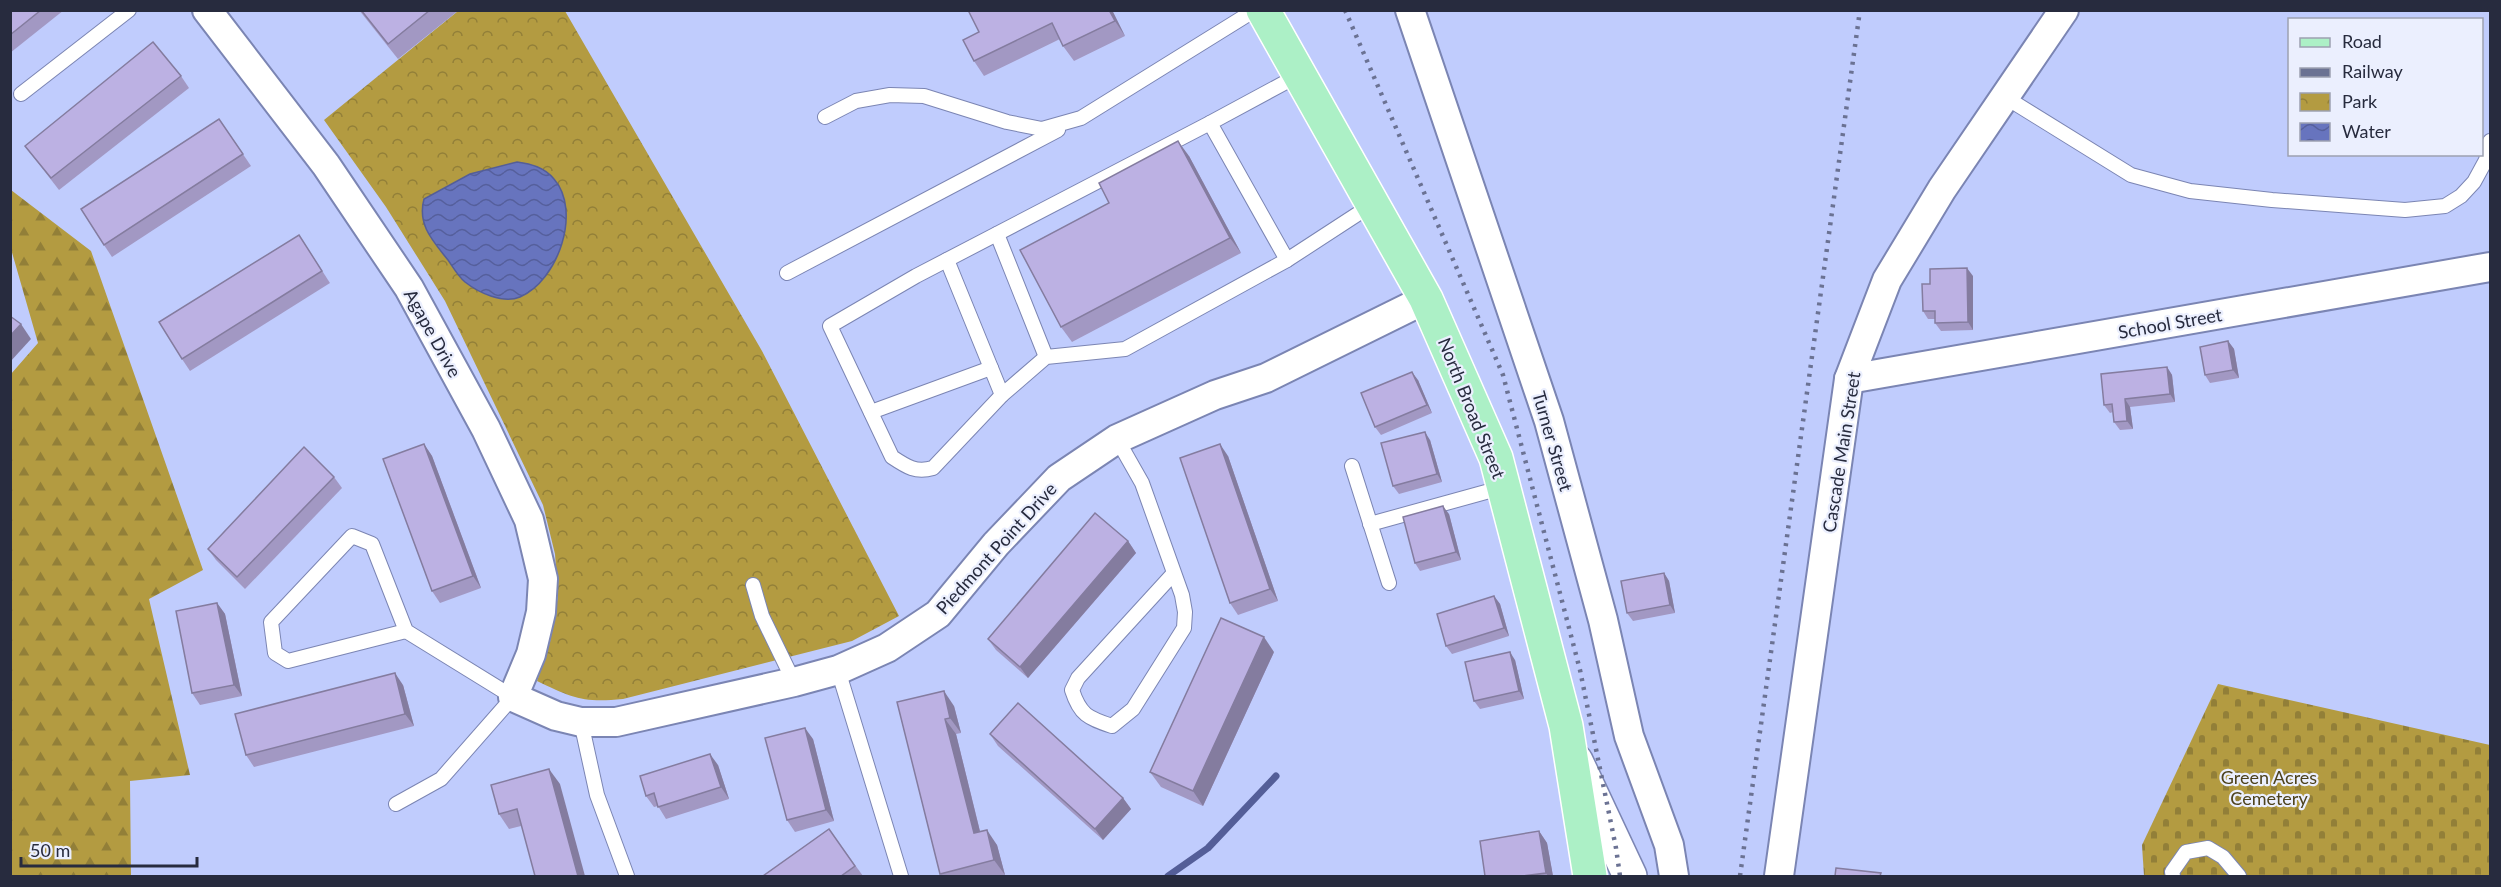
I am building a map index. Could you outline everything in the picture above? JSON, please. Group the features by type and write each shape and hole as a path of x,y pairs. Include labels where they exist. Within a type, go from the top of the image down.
{"main road":[{"name":"North Broad Street","path":"1263,10 1426,299 1496,458 1566,726 1590,876"}],"street":[{"name":"Agape Drive","path":"207,10 326,165 409,288 486,429 529,520 543,579 541,612 531,654 513,697"},
{"name":"Turner Street","path":"1410,10 1549,421 1603,620 1629,736 1669,844 1674,876"},
{"name":"Cascade Main Street","path":"1779,876 1849,379 1887,280 1942,189 2064,10"},
{"name":"School Street","path":"1849,379 2490,267"},
{"name":"Piedmont Point Drive","path":"513,697 533,708 581,722 616,722 838,670 887,648 938,614 996,544 1059,478 1117,438 1215,395 1266,378 1426,299"},
{"path":"1570,750 1630,876"}],"lane":[{"path":"21,94 129,10"},
{"path":"787,273 1081,118 1255,10"},
{"path":"1299,75 947,260 830,326 892,457 910,469 922,471 933,468 1002,395 1046,357 1125,349 1287,260 1373,204"},
{"path":"825,117 856,101 890,95 924,96 1007,122 1042,129 1081,118"},
{"path":"2005,97 2131,175 2190,192 2272,200 2405,210 2445,206 2461,196 2474,182 2486,160 2490,141"},
{"path":"1209,123 1287,260"},
{"path":"997,234 1046,357"},
{"path":"947,260 1002,395"},
{"path":"871,412 991,368"},
{"path":"1117,438 1142,483 1182,595 1185,612 1184,628 1132,709 1112,726 1089,718 1076,704 1072,690 1078,678 1174,573"},
{"path":"1352,466 1389,583"},
{"path":"1370,524 1504,487"},
{"path":"396,804 441,779 513,697 406,631 372,544 352,536 271,622 275,653 288,661 406,631"},
{"path":"753,585 762,616 794,682"},
{"path":"838,670 901,876"},
{"path":"581,722 597,795 627,876"},
{"path":"2173,876 2172,872 2186,852 2208,848 2223,857 2239,876"}],"green space":[{"path":"458,11 565,11 762,351 899,616 852,641 623,699 578,698 537,681 550,642 558,596 555,554 543,505 445,301 386,207 324,120"},
{"path":"11,190 91,251 203,570 149,599 190,775 130,781 131,876 11,876 11,374 38,343 11,249"},
{"name":"Green Acres Cemetery","path":"2218,684 2490,745 2490,876 2144,876 2142,845"}],"water":[{"path":"517,162 537,167 554,179 562,193 566,209 566,226 555,261 545,276 534,289 520,297 506,299 484,293 462,280 428,232 422,208 424,199 470,174"}],"building":[{"path":"10,10 41,10 10,35"},
{"path":"361,10 430,10 388,44"},
{"path":"968,10 1109,10 1115,21 1063,46 1052,23 974,61 963,40 979,32"},
{"path":"153,42 181,76 51,178 25,146"},
{"path":"219,119 243,154 104,245 81,209"},
{"path":"1178,141 1230,238 1061,327 1020,250 1109,203 1099,183"},
{"path":"299,235 322,271 182,359 159,322"},
{"path":"1967,268 1968,322 1935,323 1935,311 1923,311 1922,284 1930,284 1930,269"},
{"path":"10,316 21,324 10,336"},
{"path":"2228,341 2233,370 2205,375 2200,347"},
{"path":"2167,367 2170,394 2125,399 2127,421 2114,422 2112,404 2104,405 2101,374"},
{"path":"1412,372 1427,405 1375,427 1361,393"},
{"path":"1425,432 1437,474 1393,486 1381,443"},
{"path":"424,444 473,576 432,591 383,459"},
{"path":"1220,444 1270,589 1230,603 1180,458"},
{"path":"304,447 334,477 237,577 208,549"},
{"path":"1443,506 1456,552 1415,563 1403,517"},
{"path":"1095,513 1128,541 1020,667 988,639"},
{"path":"1664,573 1670,605 1627,613 1621,581"},
{"path":"1494,596 1504,628 1446,646 1437,614"},
{"path":"217,603 234,685 192,693 176,611"},
{"path":"1221,618 1264,637 1193,791 1150,772"},
{"path":"1510,652 1519,691 1474,701 1465,662"},
{"path":"395,673 405,714 246,755 235,714"},
{"path":"944,691 950,718 945,719 974,833 987,830 994,860 940,874 897,702"},
{"path":"1018,703 1123,798 1095,829 990,734"},
{"path":"805,728 826,810 787,820 765,738"},
{"path":"710,754 721,787 658,807 654,793 646,796 640,776"},
{"path":"549,769 578,876 535,876 517,809 499,814 491,785"},
{"path":"829,829 855,866 841,876 763,876"},
{"path":"1539,831 1546,873 1523,876 1485,876 1480,841"},
{"path":"1836,868 1881,873 1880,876 1835,876"}],"waterway":[{"path":"1168,876 1208,848 1276,776"}],"railway":[{"path":"1345,10 1503,375 1580,670 1620,876"},
{"path":"1740,876 1860,10"}]}
